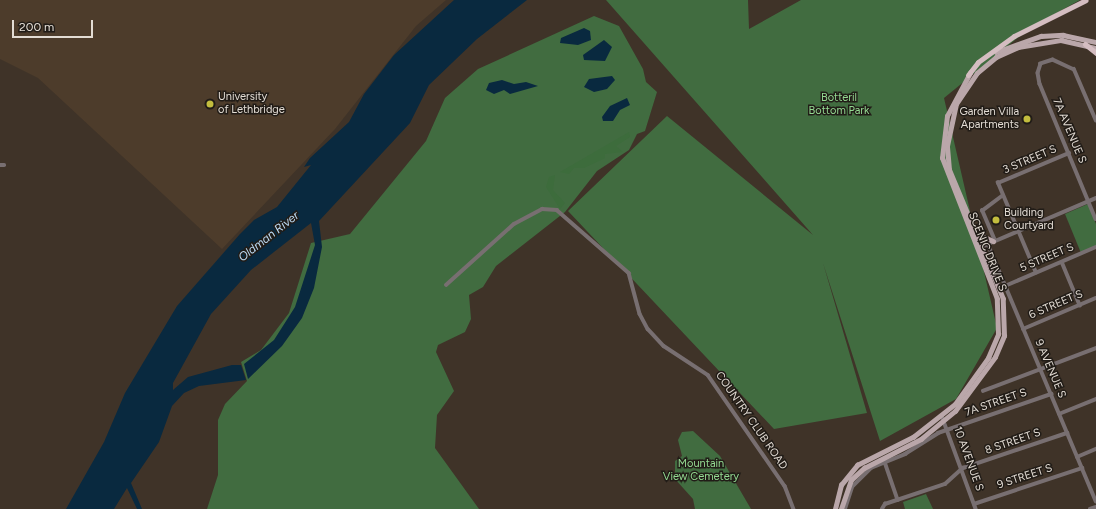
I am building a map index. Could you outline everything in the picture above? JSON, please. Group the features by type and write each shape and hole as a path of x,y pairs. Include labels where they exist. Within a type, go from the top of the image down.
{"highway":[{"path":"968,75 978,62 1014,36 1086,0"},
{"path":"1085,44 1096,53"}],"main road":[{"name":"SCENIC DRIVE S","path":"841,509 851,480 864,468 913,444 944,422 970,394 995,357 1004,336 1005,306 979,248 942,158 946,120 968,75 1000,49 1032,37 1063,35 1096,42"},
{"name":"SCENIC DRIVE S","path":"835,509 841,485 857,465 913,437 942,416 971,384 998,334 997,299 974,232 954,185 947,154 953,114 964,90 986,65 1018,47 1055,40 1085,44 1096,48"},
{"path":"974,232 992,242"}],"street":[{"name":"7A AVENUE S","path":"1096,121 1077,74 1070,68 1051,60 1041,64 1038,70 1068,153 1096,219"},
{"name":"3 STREET S","path":"1003,195 998,183 1068,153"},
{"path":"1003,195 1036,273"},
{"name":"9 AVENUE S","path":"1003,195 982,210 1005,286 1096,500"},
{"path":"979,248 1096,198"},
{"name":"COUNTRY CLUB ROAD","path":"446,285 514,224 542,209 557,210 630,273 640,314 648,329 664,346 708,375 785,486 794,509"},
{"name":"5 STREET S","path":"1005,286 1096,247"},
{"path":"1062,262 1080,305"},
{"name":"6 STREET S","path":"1023,329 1096,298"},
{"path":"983,391 1096,348"},
{"name":"7A STREET S","path":"948,430 1050,394"},
{"path":"1059,414 1096,399"},
{"name":"10 AVENUE S","path":"942,416 963,468 976,509"},
{"path":"845,509 856,481 868,470 948,430"},
{"name":"8 STREET S","path":"882,509 898,500 945,484 963,468 1067,433"},
{"path":"1077,457 1096,449"},
{"path":"885,462 898,500"},
{"name":"9 STREET S","path":"974,504 1082,468"},
{"path":"1090,509 1096,507"}],"shaded area":[{"name":"University of Lethbridge","path":"0,0 446,0 416,26 335,129 222,249 38,78 0,59"}],"green space":[{"name":"Botteril Bottom Park","path":"606,0 748,0 749,29 801,0 1080,0 1031,27 944,98 997,328 956,399 880,441 823,263 867,413 774,429 568,211 667,116 813,235"},
{"path":"594,16 619,26 643,69 646,82 657,92 645,131 637,134 629,150 597,171 565,212 496,266 483,287 469,295 471,319 465,332 438,345 436,352 454,391 437,415 435,448 479,509 207,509 218,475 218,420 225,404 247,381 241,362 261,350 289,313 311,243 350,234 426,141 445,98 478,69"},
{"path":"629,132 630,137 616,146 623,152 605,154 605,158 584,168 574,168 569,174 560,172"},
{"path":"555,175 553,190 565,203 560,209 546,187 549,177"},
{"path":"1088,204 1096,224 1096,246 1081,253 1065,214"},
{"name":"Mountain View Cemetery","path":"693,431 720,456 751,509 695,509 693,499 675,479 675,461 682,456 678,440 682,432"},
{"path":"926,494 933,509 905,509 903,502"}],"water":[{"name":"Oldman River","path":"454,0 527,0 477,39 429,85 410,123 319,221 322,247 314,288 302,318 282,346 248,379 244,364 274,340 295,307 315,245 311,223 251,270 211,314 173,383 173,390 188,377 232,365 241,365 246,380 199,386 184,393 172,406 159,442 131,483 142,509 137,509 127,488 114,509 66,509 104,442 125,393 177,306 254,220 277,207 311,165 304,167 310,158 349,122 364,94 394,55"},
{"path":"584,28 590,31 591,40 578,45 560,43 561,38"},
{"path":"604,40 612,47 605,61 584,60 583,55"},
{"path":"612,76 615,80 607,89 594,92 584,87 589,79"},
{"path":"502,80 514,84 526,82 538,86 510,94 504,90 494,94 486,90 489,83"},
{"path":"627,98 630,105 620,110 613,121 603,121 602,117 610,106"}],"place":[{"name":"University of Lethbridge","path":"210,104"},
{"name":"Garden Villa Apartments","path":"1027,119"},
{"name":"Building Courtyard","path":"996,220"}]}
